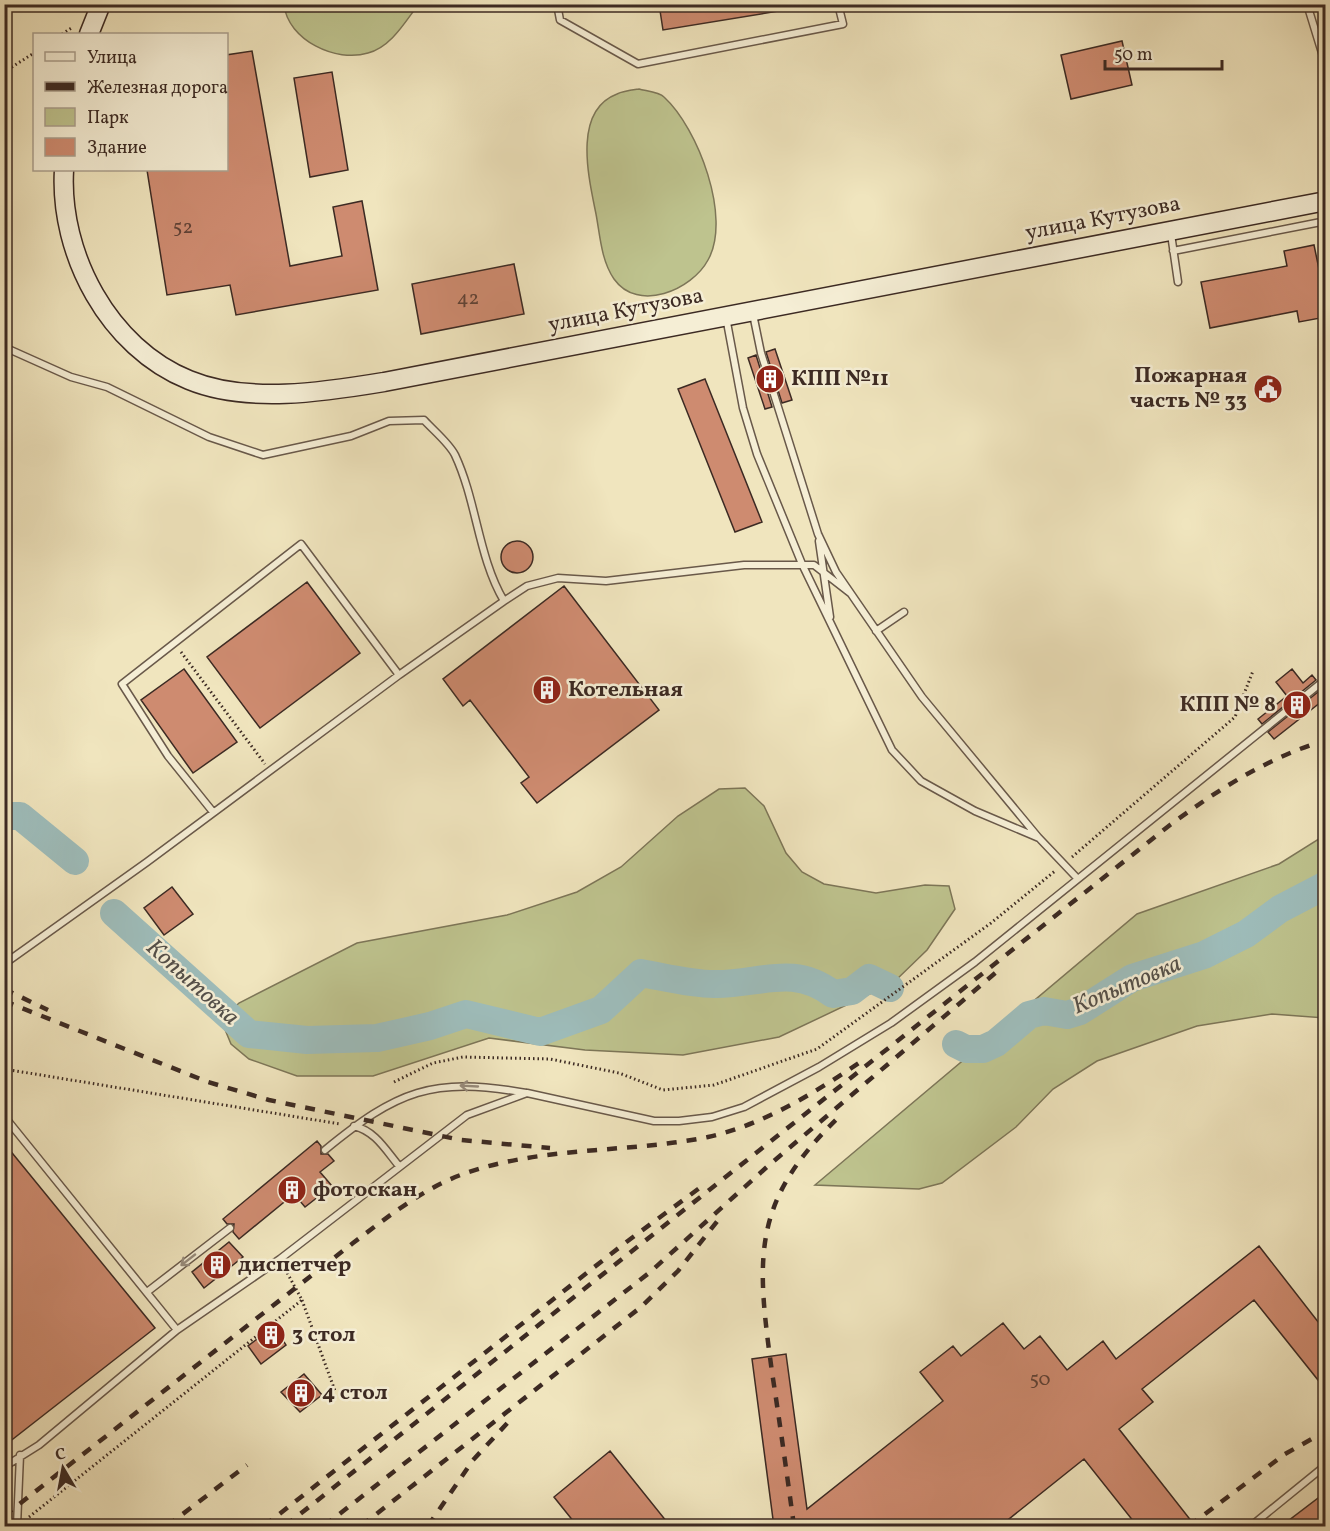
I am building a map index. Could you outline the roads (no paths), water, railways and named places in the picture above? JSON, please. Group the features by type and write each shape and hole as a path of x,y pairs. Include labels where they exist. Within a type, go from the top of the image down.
{"street":[{"path":"83,29 101,4"},
{"name":"улица Кутузова","path":"64,171 65,201 74,250 85,278 101,305 120,329 163,366 190,381 222,388 294,393 333,390 1326,201"}],"lane":[{"path":"557,4 560,20 638,64 843,24 838,4"},
{"path":"1307,4 1326,66"},
{"path":"1173,251 1326,221"},
{"path":"1170,231 1178,282"},
{"path":"752,311 761,353 818,534 836,572 922,697 1039,838 1077,878"},
{"path":"726,316 748,424 802,564 886,738 910,772 921,781 975,811 1039,838"},
{"path":"4,347 71,377 106,387 210,437 263,455 351,436 389,421 424,420 454,453 476,512 483,548 495,586 504,601"},
{"path":"818,534 832,625"},
{"path":"213,812 168,756 122,684 301,544 399,675"},
{"path":"4,964 399,675 527,586 558,578 606,581 744,565 802,564 814,565 824,571 850,593"},
{"path":"876,632 904,612"},
{"path":"325,1150 354,1126 402,1096 441,1086 467,1085 527,1093 654,1121 712,1117 744,1107 819,1067 891,1023 975,962 1326,679"},
{"path":"4,1467 39,1445 177,1330 280,1259 467,1115 527,1093"},
{"path":"4,1116 177,1330"},
{"path":"354,1126 373,1134 399,1166"},
{"path":"147,1292 230,1228"},
{"path":"17,1526 20,1455"},
{"path":"1251,1527 1326,1465"}],"waterway":[{"name":"Копытовка","path":"4,816 20,816 75,861"},
{"name":"Копытовка","path":"956,1044 966,1049 983,1049 996,1043 1029,1015 1044,1011 1067,1015 1080,1011 1132,978 1204,955 1246,934 1280,909 1326,885"},
{"name":"Копытовка","path":"114,913 249,1034 307,1040 377,1038 430,1026 466,1014 540,1032 601,1010 641,973 705,984 789,977 818,985 833,994 852,991 869,978 890,988"}],"railway":[{"path":"285,1526 1170,825 1207,799 1264,765 1326,740"},
{"path":"324,1526 649,1273 768,1166 1000,969"},
{"path":"4,989 48,1010"},
{"path":"4,1001 208,1082 269,1100 461,1140 550,1148"},
{"path":"4,1516 380,1222 438,1185 469,1172 528,1158 648,1146 728,1132 787,1107 859,1063"},
{"path":"794,1526 767,1331 763,1295 763,1262 767,1232 776,1203 790,1174 812,1145 842,1114"},
{"path":"264,1526 625,1243 705,1184"},
{"path":"361,1526 641,1307 678,1271 719,1219"},
{"path":"428,1526 473,1460 514,1416"},
{"path":"1189,1526 1285,1454 1326,1431"},
{"path":"167,1526 247,1465"}],"place":[{"name":"КПП №11","path":"770,379"},
{"name":"Пожарная часть № 33","path":"1268,389"},
{"name":"Котельная","path":"547,690"},
{"name":"КПП № 8","path":"1297,705"},
{"name":"фотоскан","path":"292,1190"},
{"name":"диспетчер","path":"217,1265"},
{"name":"3 стол","path":"271,1335"},
{"name":"4 стол","path":"301,1393"}]}
